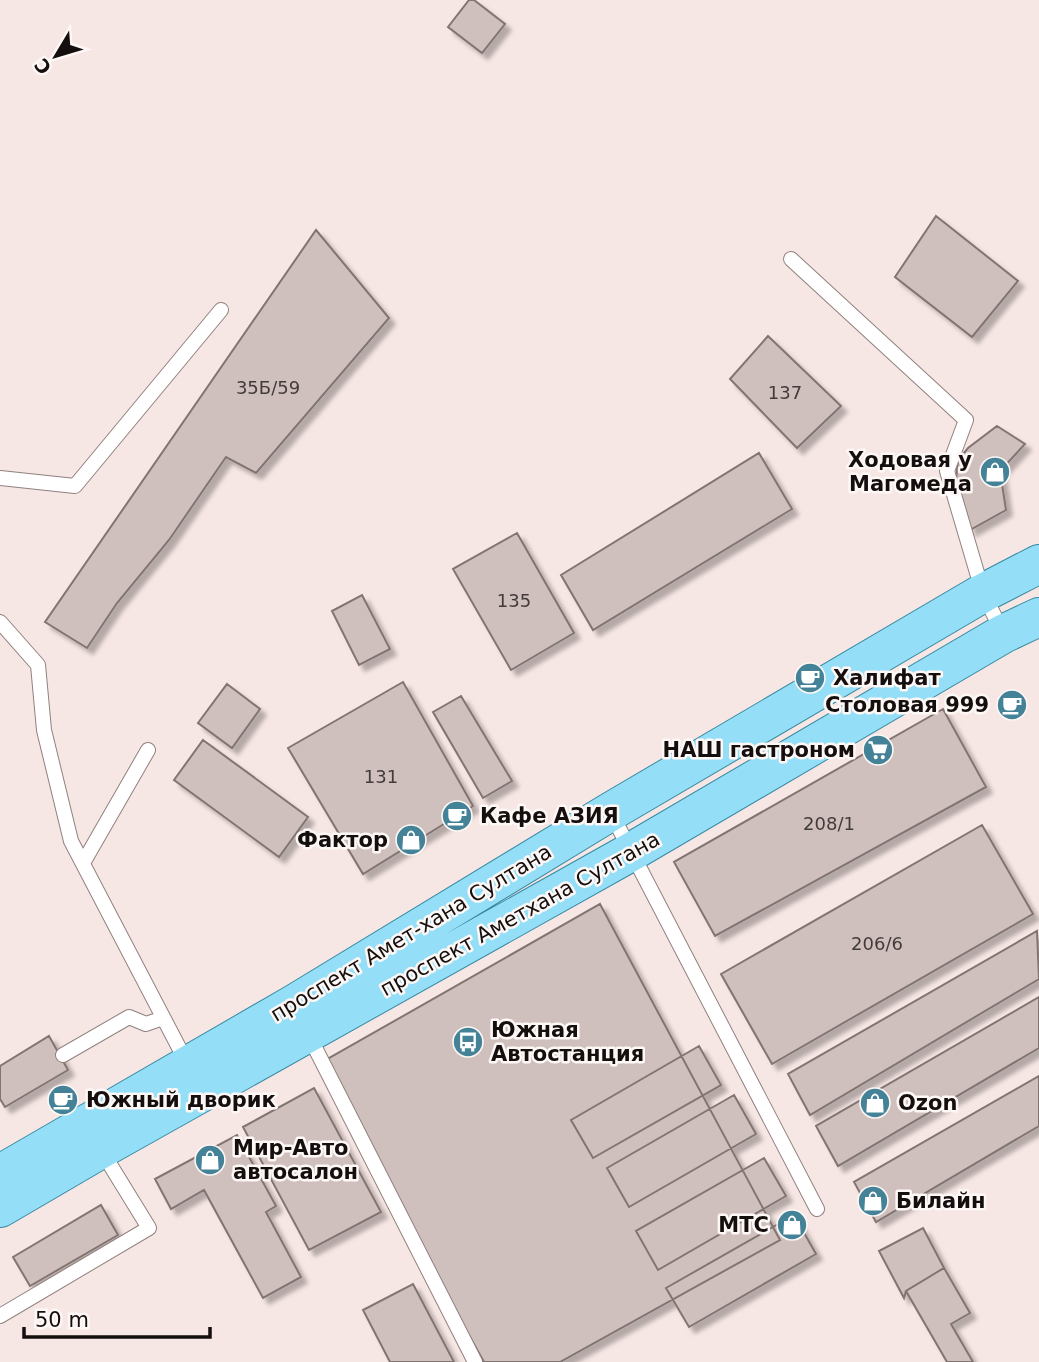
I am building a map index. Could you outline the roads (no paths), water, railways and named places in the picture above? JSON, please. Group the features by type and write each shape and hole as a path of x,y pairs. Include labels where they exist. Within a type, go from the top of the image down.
{"main road":[{"name":"проспект Амет-хана Султана","path":"0,1174 94,1137 301,1019 610,812 983,593 1039,564"},
{"name":"проспект Аметхана Султана","path":"301,1019 631,852 1003,634 1039,617"},
{"path":"0,1208 94,1137"}],"lane":[{"path":"791,259 965,420 947,471 983,593 1003,634"},
{"path":"0,478 75,486 221,310"},
{"path":"0,622 38,665 44,730 71,841 195,1079"},
{"path":"83,863 148,750"},
{"path":"610,812 817,1209"},
{"path":"63,1055 129,1017 146,1024 163,1018"},
{"path":"301,1019 475,1362"},
{"path":"0,1316 149,1228 94,1137"}],"place":[{"name":"Ходовая у Магомеда","path":"995,472"},
{"name":"Халифат","path":"810,678"},
{"name":"Столовая 999","path":"1012,705"},
{"name":"НАШ гастроном","path":"878,750"},
{"name":"Кафе АЗИЯ","path":"457,816"},
{"name":"Фактор","path":"411,840"},
{"name":"Южная Автостанция","path":"468,1042"},
{"name":"Южный дворик","path":"63,1100"},
{"name":"Ozon","path":"875,1103"},
{"name":"Мир-Авто автосалон","path":"210,1160"},
{"name":"Билайн","path":"873,1201"},
{"name":"МТС","path":"792,1225"}]}
